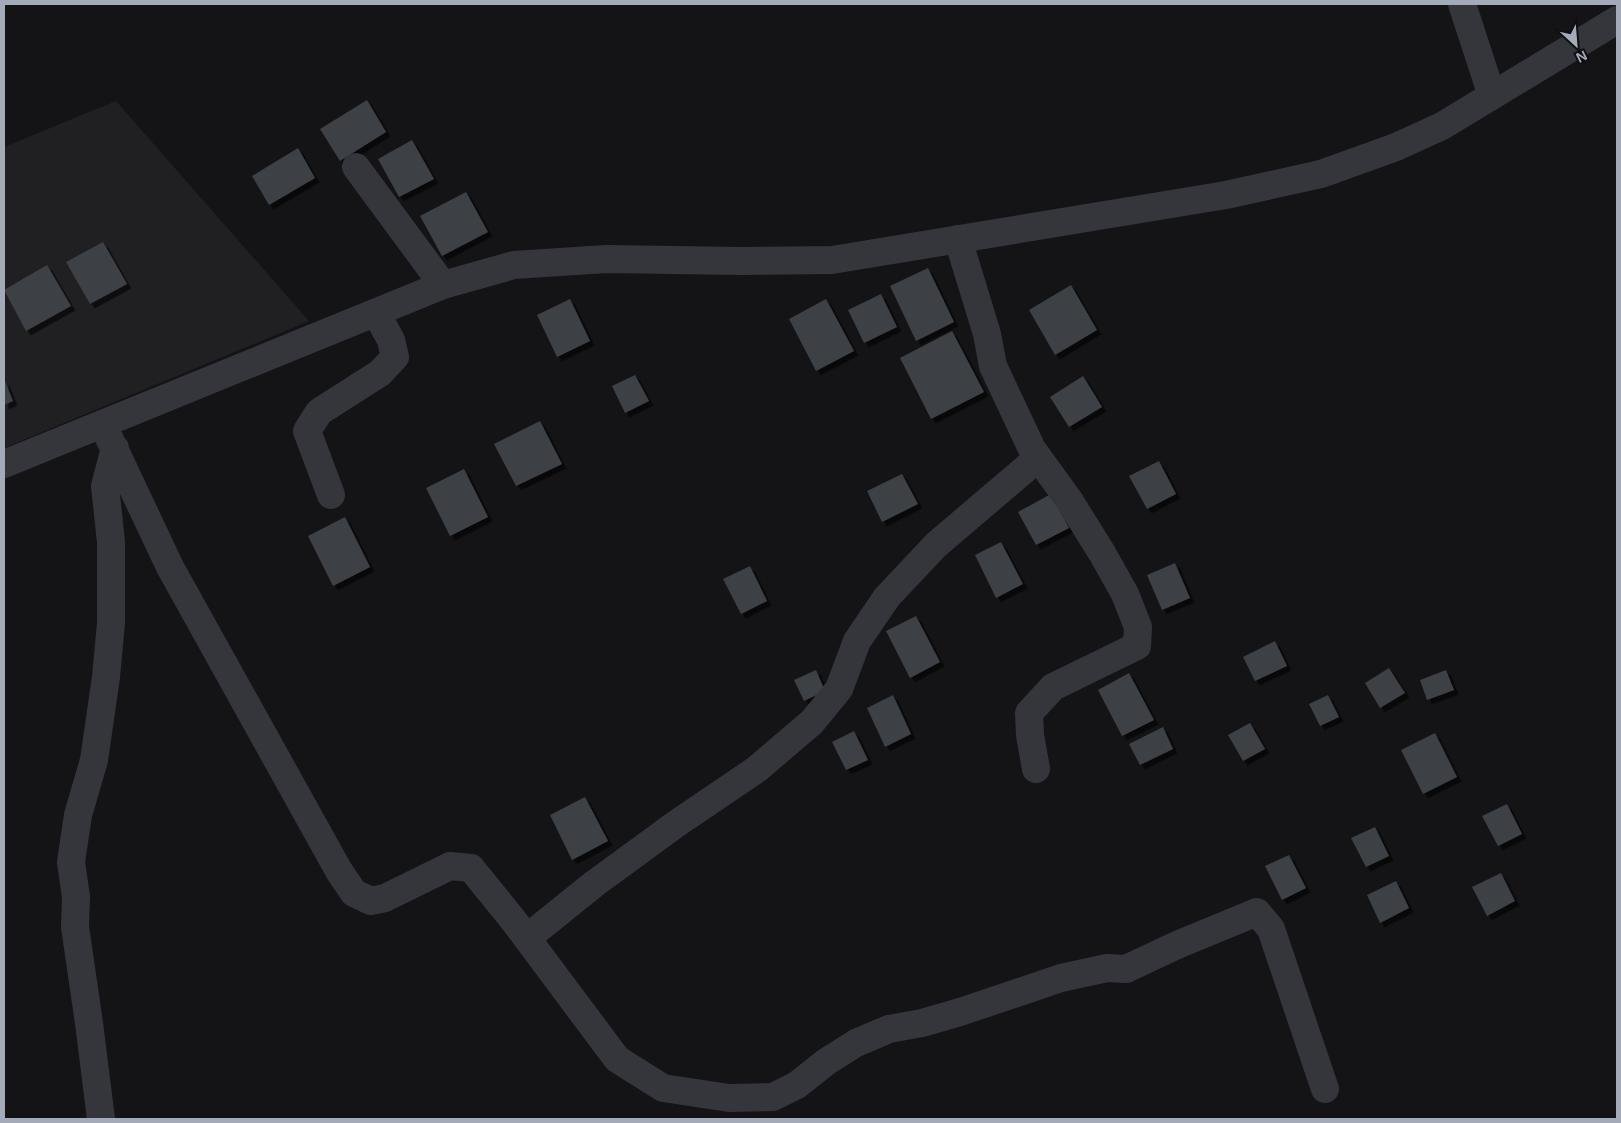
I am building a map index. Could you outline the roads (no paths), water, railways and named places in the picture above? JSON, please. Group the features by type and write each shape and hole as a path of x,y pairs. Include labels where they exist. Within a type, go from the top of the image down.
{"street":[{"path":"1462,4 1492,96"},
{"path":"4,464 109,436 376,313 443,285 514,265 606,258 741,261 832,260 1226,195 1321,174 1396,147 1442,126 1617,20"},
{"path":"356,167 443,285"},
{"path":"958,239 987,334 993,366 1016,418 1032,449 1069,500 1102,553 1124,594 1138,628 1138,646 1053,687 1030,712 1030,734 1036,769"},
{"path":"331,495 307,431 319,412 380,373 395,357 391,340 376,313"},
{"path":"109,436 170,568 339,871 354,893 370,901 378,900 450,866 471,868 527,938 617,1059 663,1088 729,1098 773,1096 797,1085 826,1062 856,1043 889,1029 922,1023 960,1012 1061,978 1107,968 1126,969 1257,912 1271,929 1325,1089"},
{"path":"101,1119 75,927 76,897 71,862 78,815 94,760 106,677 111,623 111,542 105,486 109,436"},
{"path":"527,938 594,884 669,829 757,769 812,722 838,688 857,641 887,597 936,544 1038,458"}]}
